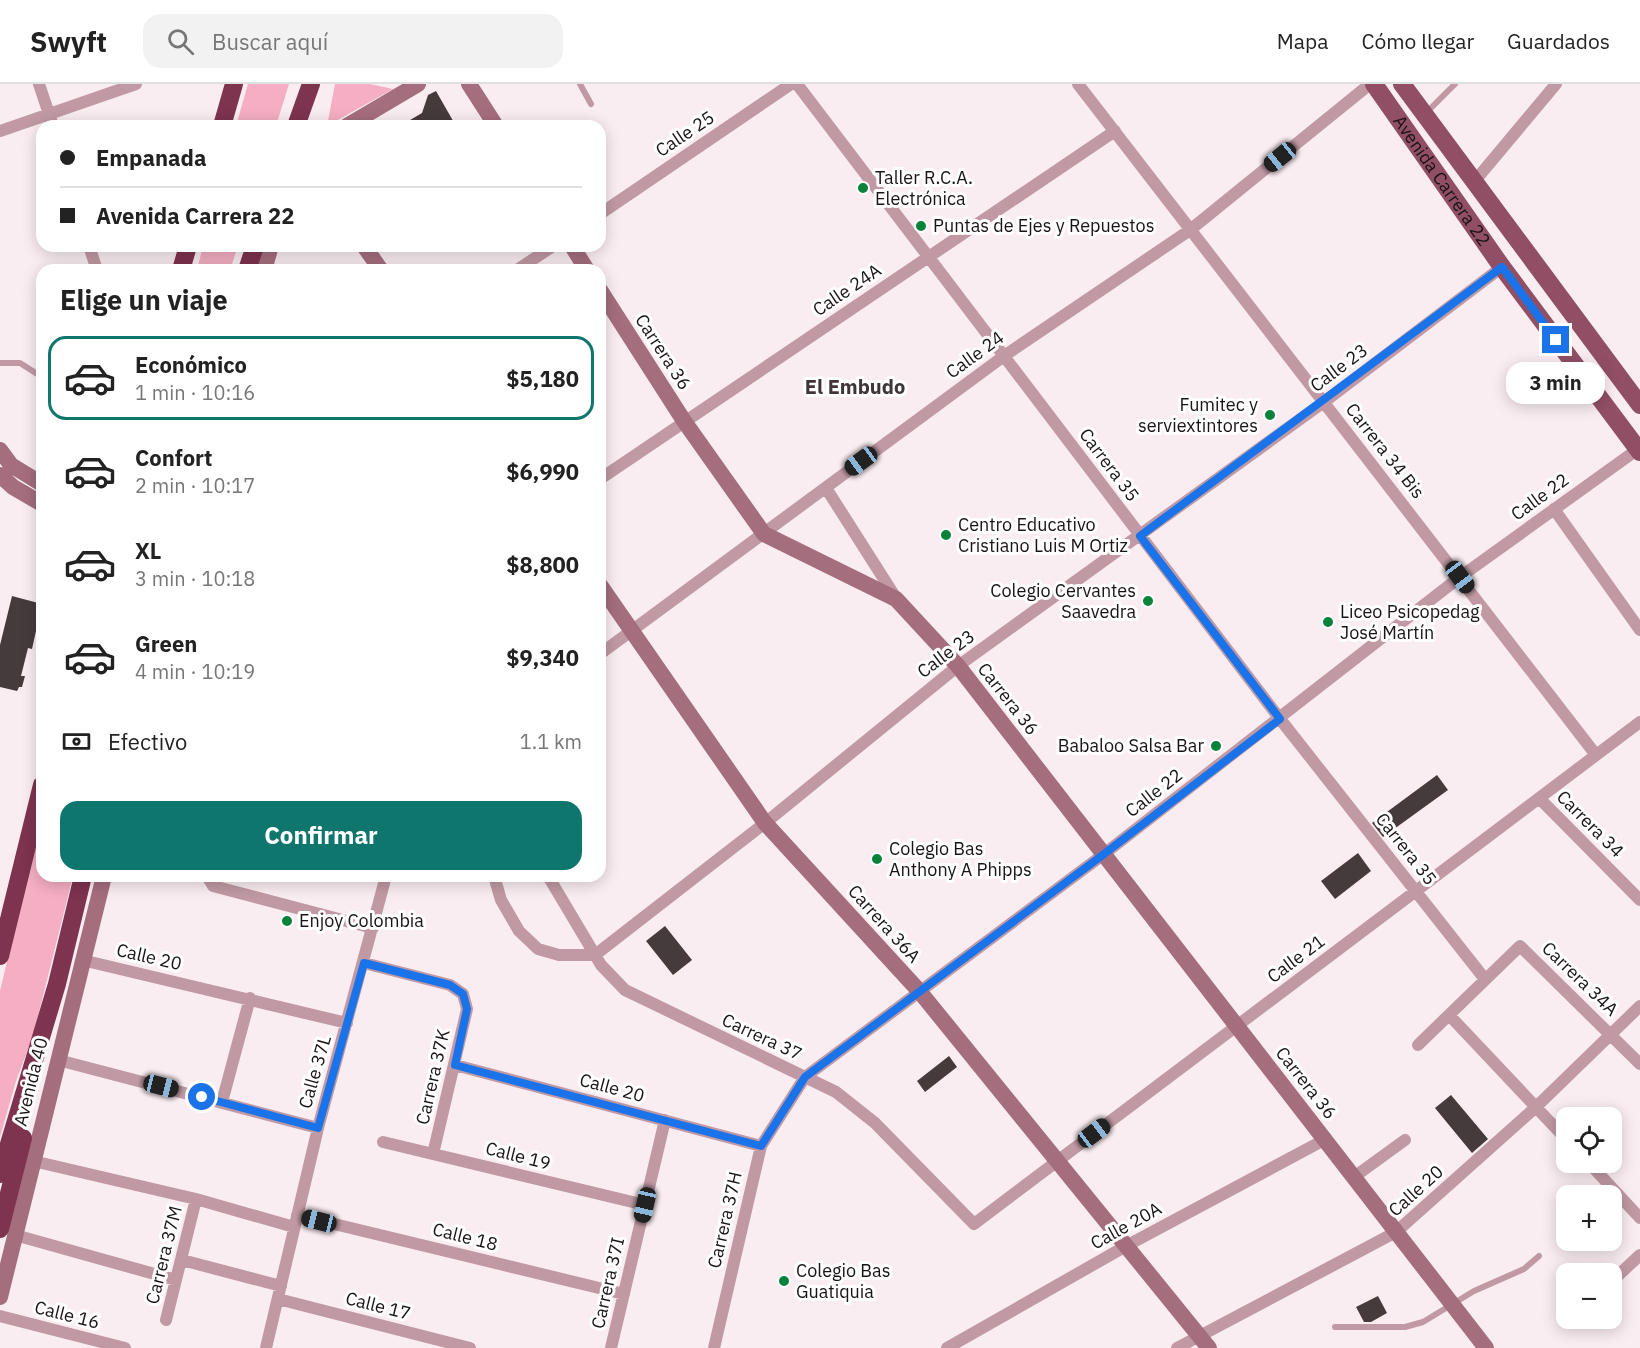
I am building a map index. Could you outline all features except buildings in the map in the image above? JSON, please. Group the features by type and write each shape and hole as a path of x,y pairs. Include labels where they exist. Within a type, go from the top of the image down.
{"highway":[{"path":"224,120 234,84"},
{"path":"300,120 311,84"},
{"path":"0,954 4,921 36,806"},
{"name":"Avenida 40","path":"0,1174 57,984 82,882"},
{"path":"8,1232 57,984"}],"main road":[{"name":"Avenida Carrera 22","path":"1372,84 1502,267 1639,451"},
{"name":"Avenida Carrera 22","path":"1402,84 1640,405"}],"street":[{"path":"39,84 51,120 136,84"},
{"path":"357,120 418,84"},
{"path":"469,84 492,120"},
{"name":"Calle 25","path":"606,210 791,84"},
{"name":"Carrera 35","path":"797,84 1280,719 1484,978"},
{"name":"Carrera 34 Bis","path":"1078,84 1596,755"},
{"name":"Calle 24","path":"606,649 1004,356 1190,230 1372,84"},
{"path":"1474,182 1556,84"},
{"path":"0,131 36,123"},
{"name":"Calle 24A","path":"606,475 1114,131"},
{"path":"526,264 544,252"},
{"name":"Calle 23","path":"595,956 765,823 958,666 1324,402 1502,267"},
{"name":"Carrera 36","path":"606,299 684,421 764,534 896,599 958,666 1486,1348"},
{"path":"0,450 11,465 36,480"},
{"name":"Calle 22","path":"805,1077 1104,854 1460,577 1639,451"},
{"path":"0,476 36,500"},
{"path":"826,488 896,599"},
{"path":"1554,509 1640,630"},
{"name":"Carrera 36A","path":"606,594 765,823 920,992 1059,1160 1204,1342"},
{"name":"Calle 21","path":"974,1224 1596,755 1638,727"},
{"name":"Carrera 34","path":"1539,798 1640,900"},
{"name":"Avenida 40","path":"0,1298 8,1232 33,1161 102,882"},
{"path":"211,882 213,886 373,928"},
{"name":"Calle 37L","path":"266,1348 318,1128 384,882"},
{"path":"496,882 501,900 519,931 538,949 559,955 595,956"},
{"name":"Carrera 37","path":"552,882 608,975 635,997 836,1092 863,1112 974,1224"},
{"name":"Carrera 34A","path":"1484,978 1520,946 1640,1064"},
{"name":"Calle 20","path":"82,960 250,998 347,1023"},
{"name":"Carrera 37K","path":"364,963 450,985 463,994 467,1009 433,1154"},
{"path":"1418,1045 1484,978"},
{"path":"222,1102 250,998"},
{"name":"Calle 20","path":"1177,1348 1204,1342 1396,1233 1536,1107 1640,1006"},
{"path":"1449,1015 1556,1128"},
{"path":"58,1060 318,1128"},
{"name":"Calle 20","path":"455,1065 761,1146"},
{"name":"Carrera 37H","path":"714,1348 761,1146 805,1077"},
{"name":"Carrera 37I","path":"611,1348 665,1120"},
{"name":"Calle 20A","path":"947,1348 1126,1246 1324,1140"},
{"path":"1354,1178 1405,1140"},
{"name":"Calle 19","path":"383,1142 645,1205"},
{"name":"Calle 18","path":"33,1161 624,1294"},
{"path":"1598,1173 1640,1218"},
{"name":"Carrera 37M","path":"166,1320 196,1199"},
{"path":"8,1232 176,1280"},
{"path":"1622,1272 1640,1255"},
{"path":"182,1260 281,1286"},
{"name":"Calle 17","path":"278,1299 451,1346 470,1348"},
{"name":"Calle 16","path":"0,1316 125,1348"}],"lane":[{"path":"580,84 591,104"},
{"path":"1425,115 1455,84"},
{"path":"0,363 20,363 36,373"},
{"path":"1335,1327 1405,1327 1423,1322 1488,1284 1524,1269 1539,1256"}],"shaded area":[{"path":"248,84 289,84 278,120 238,120"},
{"path":"335,84 370,84 393,89 338,120 328,120"},
{"path":"202,252 236,252 232,264 198,264"},
{"path":"36,840 36,882 72,882 33,1036 16,1081 0,1137 0,991"}],"place":[{"name":"Taller R.C.A. Electrónica","path":"863,188"},
{"name":"Puntas de Ejes y Repuestos","path":"921,226"},
{"name":"Fumitec y serviextintores","path":"1270,415"},
{"name":"Centro Educativo Cristiano Luis M Ortiz","path":"946,535"},
{"name":"Colegio Cervantes Saavedra","path":"1148,601"},
{"name":"Liceo Psicopedag José Martín","path":"1328,622"},
{"name":"Babaloo Salsa Bar","path":"1216,746"},
{"name":"Colegio Bas Anthony A Phipps","path":"877,859"},
{"name":"Enjoy Colombia","path":"287,921"},
{"name":"Colegio Bas Guatiquia","path":"784,1281"}],"district":[{"name":"El Embudo","path":"855,387"}],"route":[{"path":"202,1097 318,1128 364,963 450,985 463,994 467,1009 455,1065 761,1146 805,1077 1104,854 1280,719 1140,536 1324,402 1502,267 1556,340"}]}
